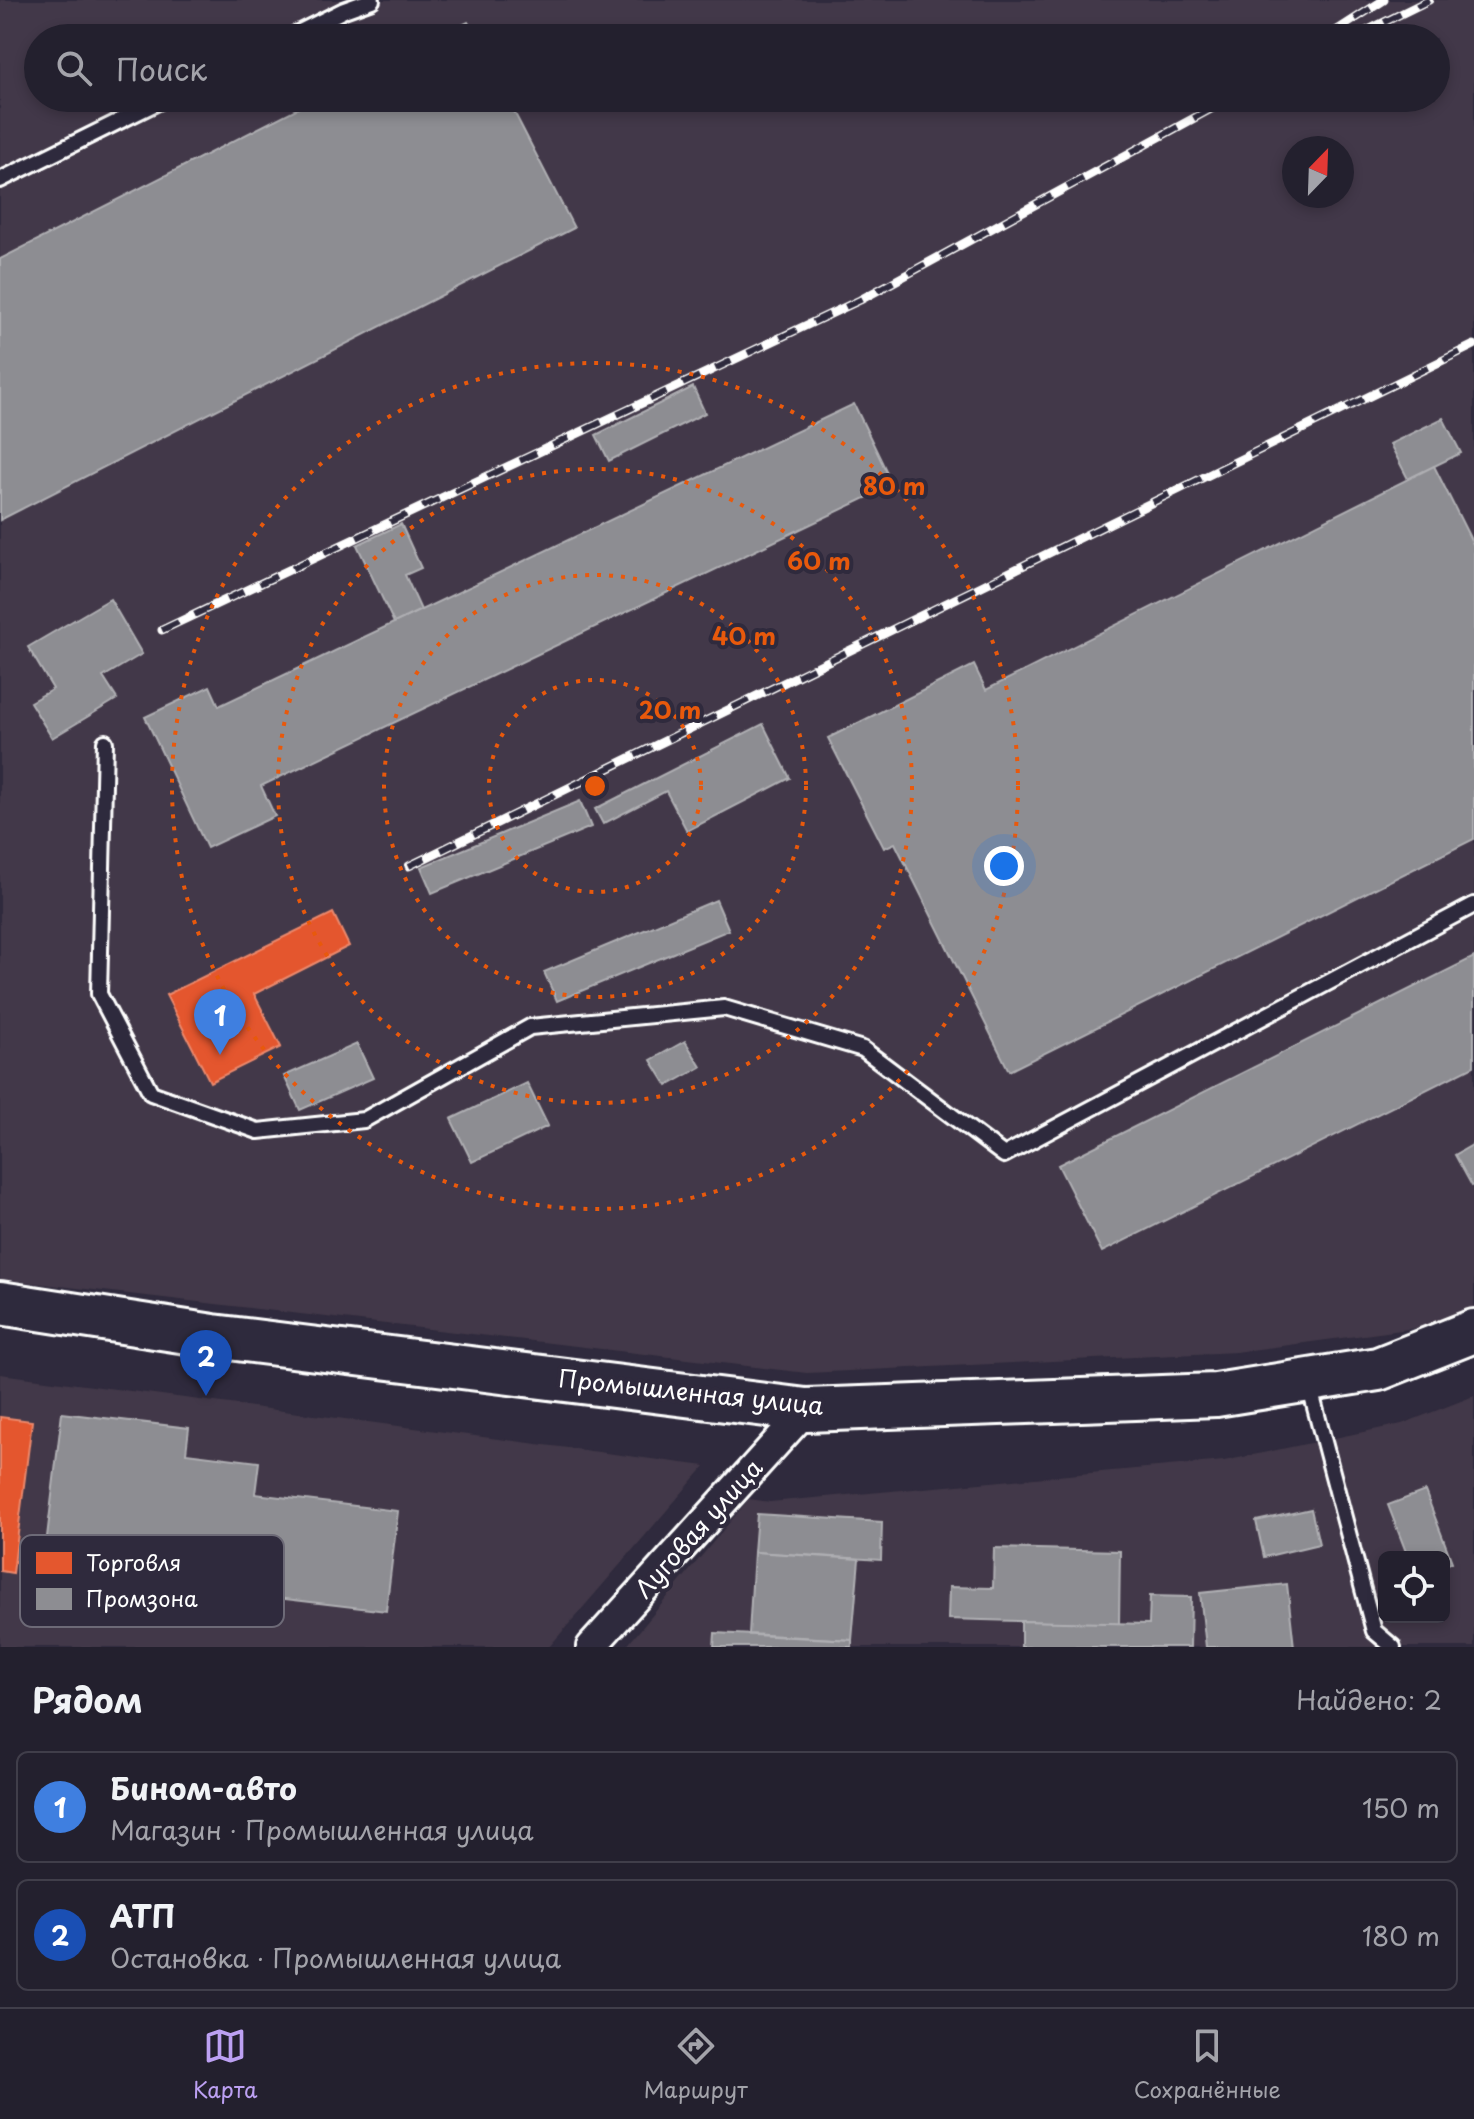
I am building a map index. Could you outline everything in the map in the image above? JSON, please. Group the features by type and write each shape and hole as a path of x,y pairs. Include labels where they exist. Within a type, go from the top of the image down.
{"main road":[{"name":"Промышленная улица","path":"0,1303 213,1336 806,1410 1216,1395 1378,1369 1474,1331"}],"street":[{"name":"Луговая улица","path":"591,1647 806,1410"}],"lane":[{"path":"316,24 372,0"},
{"path":"0,180 138,112"},
{"path":"105,742 99,994 151,1093 258,1131 364,1120 530,1027 724,1008 863,1049 1004,1155 1474,905"},
{"path":"1308,1380 1374,1631 1393,1647"}],"shaded area":[{"path":"0,0 1474,0 1474,1307 1416,1328 1236,1352 807,1373 0,1279"},
{"path":"0,1374 705,1466 549,1647 0,1647"},
{"path":"1474,1396 1474,1647 626,1647 749,1499 770,1502 1224,1461 1402,1424"}],"building: Торговля":[{"path":"333,913 349,946 254,994 281,1047 210,1082 166,995"},
{"path":"0,1417 32,1421 13,1573 0,1571"}],"building: Промзона":[{"path":"290,112 514,112 574,228 0,520 0,259"},
{"path":"693,387 705,413 609,461 596,435"},
{"path":"854,404 893,485 261,786 275,816 207,848 145,717 210,686 219,706"},
{"path":"1443,418 1461,453 1408,479 1390,444"},
{"path":"1434,466 1474,546 1474,839 1009,1071 895,843 884,848 828,738 974,665 986,690"},
{"path":"401,524 421,568 405,575 421,610 394,623 357,545"},
{"path":"110,599 142,654 103,677 117,699 52,738 30,702 53,689 28,647"},
{"path":"763,724 790,778 687,831 666,791 603,824 595,809"},
{"path":"580,801 591,827 432,893 421,867"},
{"path":"716,900 729,930 557,1001 544,972"},
{"path":"1474,957 1474,1066 1102,1252 1058,1165"},
{"path":"685,1041 701,1067 667,1086 651,1060"},
{"path":"357,1044 373,1078 300,1110 284,1076"},
{"path":"527,1083 548,1126 472,1162 451,1119"},
{"path":"1474,1144 1474,1185 1472,1186 1455,1155"},
{"path":"62,1413 189,1428 186,1453 259,1462 255,1494 398,1511 386,1611 284,1599 284,1535 47,1535"},
{"path":"1425,1491 1448,1551 1406,1551 1388,1505"},
{"path":"1311,1509 1319,1544 1264,1557 1256,1521"},
{"path":"757,1514 882,1522 881,1560 754,1552"},
{"path":"994,1548 1120,1551 1119,1624 948,1619 949,1587 993,1588"},
{"path":"754,1552 859,1559 852,1640 749,1634"},
{"path":"1287,1584 1294,1647 1206,1647 1200,1593"},
{"path":"1150,1596 1191,1597 1190,1647 1021,1647 1021,1621 1149,1624"},
{"path":"715,1633 852,1640 852,1647 714,1647"}],"railway":[{"path":"1347,24 1384,0"},
{"path":"1380,24 1429,0"},
{"path":"162,630 860,300 1205,112"},
{"path":"409,866 1474,345"}],"place":[{"name":"Бином-авто","path":"220,1055"},
{"name":"АТП","path":"206,1396"}]}
